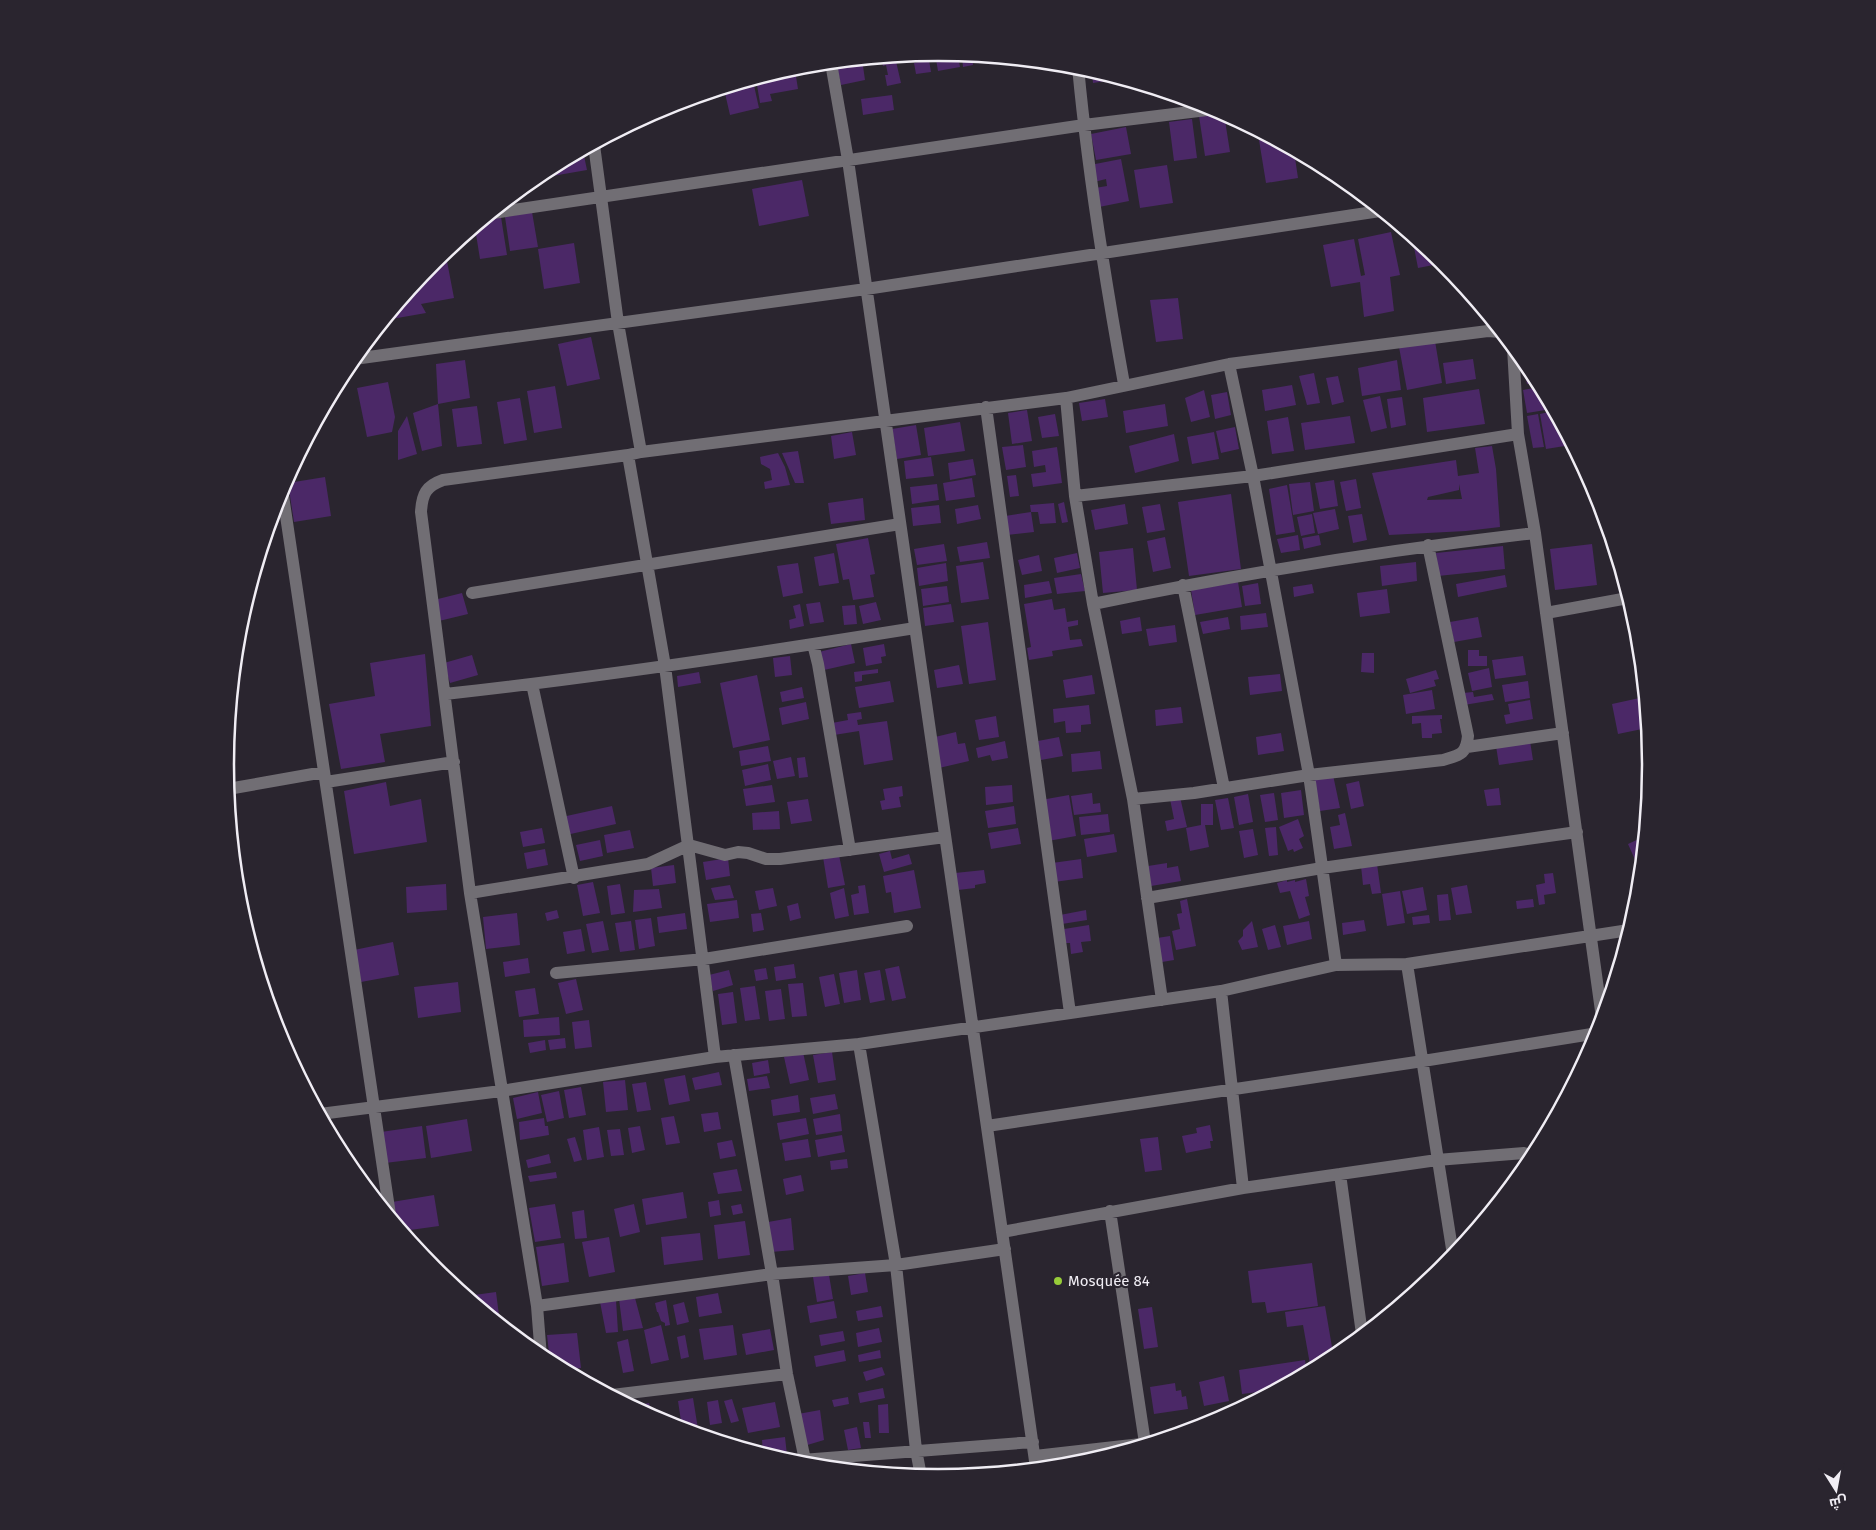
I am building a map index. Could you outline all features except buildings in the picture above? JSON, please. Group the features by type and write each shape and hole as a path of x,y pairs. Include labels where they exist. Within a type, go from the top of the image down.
{"street":[{"path":"831,70 848,160 1036,1462"},
{"path":"1079,76 1101,254 1124,384"},
{"path":"505,211 1084,125 1197,111"},
{"path":"595,151 618,323 641,452"},
{"path":"365,357 866,289 1372,212"},
{"path":"540,1345 537,1306 470,893 421,512 423,493 429,486 444,480 628,456 641,452 1066,398 1124,384 1229,364 1491,331"},
{"path":"1514,361 1518,434 1535,533 1600,1002"},
{"path":"1229,364 1253,476 1309,775 1336,965"},
{"path":"1066,398 1075,496 1093,604 1133,800 1162,1000"},
{"path":"986,407 1070,1013"},
{"path":"1075,496 1253,476 1518,434"},
{"path":"628,456 665,666 704,959 715,1057"},
{"path":"284,506 388,1203"},
{"path":"472,594 900,524"},
{"path":"1093,604 1183,585 1270,570 1428,545 1535,533"},
{"path":"1133,800 1309,775 1443,760 1460,755 1467,747 1468,736 1428,545"},
{"path":"1183,585 1224,788"},
{"path":"1546,613 1622,599"},
{"path":"445,694 665,666 915,628"},
{"path":"812,644 850,850"},
{"path":"532,684 574,878"},
{"path":"1467,747 1563,733"},
{"path":"235,788 454,762"},
{"path":"1147,898 1322,868 1577,832"},
{"path":"470,893 574,878 648,864 689,845 725,855 738,852 766,859 780,860 945,837"},
{"path":"556,973 704,959 907,926"},
{"path":"327,1113 501,1091 715,1057 859,1044 1162,1000 1221,991 1336,965 1406,964 1622,931"},
{"path":"1406,964 1451,1246"},
{"path":"1221,991 1243,1188"},
{"path":"987,1126 1423,1062 1588,1035"},
{"path":"859,1044 896,1265 919,1468"},
{"path":"734,1055 772,1274 787,1374 805,1456"},
{"path":"1002,1232 1243,1188 1437,1160 1525,1153"},
{"path":"1340,1174 1361,1327"},
{"path":"1110,1211 1144,1437"},
{"path":"537,1306 772,1274 896,1265 1005,1249"},
{"path":"623,1394 787,1374"},
{"path":"824,1459 916,1450 1033,1442"}],"place":[{"name":"Mosquée 84","path":"1058,1281"}]}
